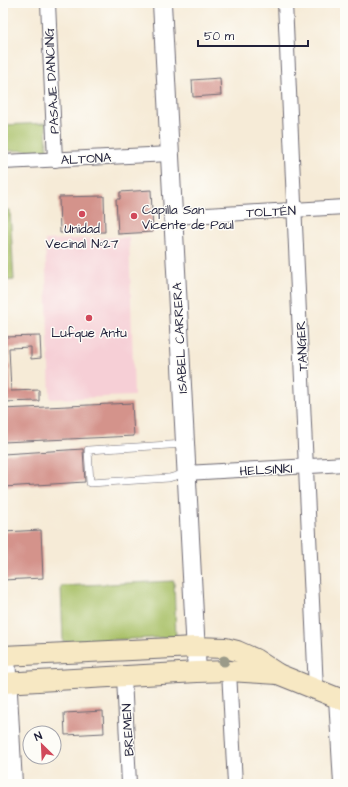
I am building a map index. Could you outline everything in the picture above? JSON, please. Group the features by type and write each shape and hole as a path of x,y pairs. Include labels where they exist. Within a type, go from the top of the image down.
{"main road":[{"path":"4,656 195,647 225,648 237,651 255,659 278,674 341,700"},
{"path":"5,683 197,672 278,674"}],"street":[{"name":"PASAJE DANCING","path":"48,3 55,160"},
{"name":"ISABEL CARRERA","path":"162,3 197,672"},
{"name":"TANGER","path":"285,3 316,690"},
{"name":"ALTONA","path":"3,162 170,154"},
{"name":"TOLTÉN","path":"173,217 345,207"},
{"name":"HELSINKI","path":"186,473 345,464"},
{"path":"4,656 13,784"},
{"path":"229,672 235,784"},
{"name":"BREMEN","path":"124,676 129,784"},
{"path":"341,700 341,784"}],"lane":[{"path":"185,444 88,450 90,483 169,478 186,473"}],"shaded area":[{"name":"Lufque Antu","path":"129,237 134,396 50,399 45,240"}],"green space":[{"path":"46,123 47,150 3,151 3,125"},
{"path":"3,210 10,210 14,280 3,281"},
{"path":"174,581 176,637 63,642 61,586"}],"building":[{"path":"220,78 221,95 193,97 192,80"},
{"name":"Capilla San Vicente de Paul","path":"151,190 153,232 118,234 116,199 120,199 120,192"},
{"name":"Unidad Vecinal Nº27","path":"104,196 105,232 60,233 59,197"},
{"path":"40,336 41,358 31,359 31,347 9,348 11,391 39,390 39,401 3,402 3,337"},
{"path":"132,403 134,436 3,442 3,409"},
{"path":"83,449 85,482 3,487 3,454"},
{"path":"41,530 43,578 3,580 3,532"},
{"path":"103,711 104,733 65,735 64,713"}],"place":[{"name":"Unidad Vecinal Nº27","path":"82,214"},
{"name":"Capilla San Vicente de Paul","path":"134,216"},
{"name":"Lufque Antu","path":"89,318"}]}
